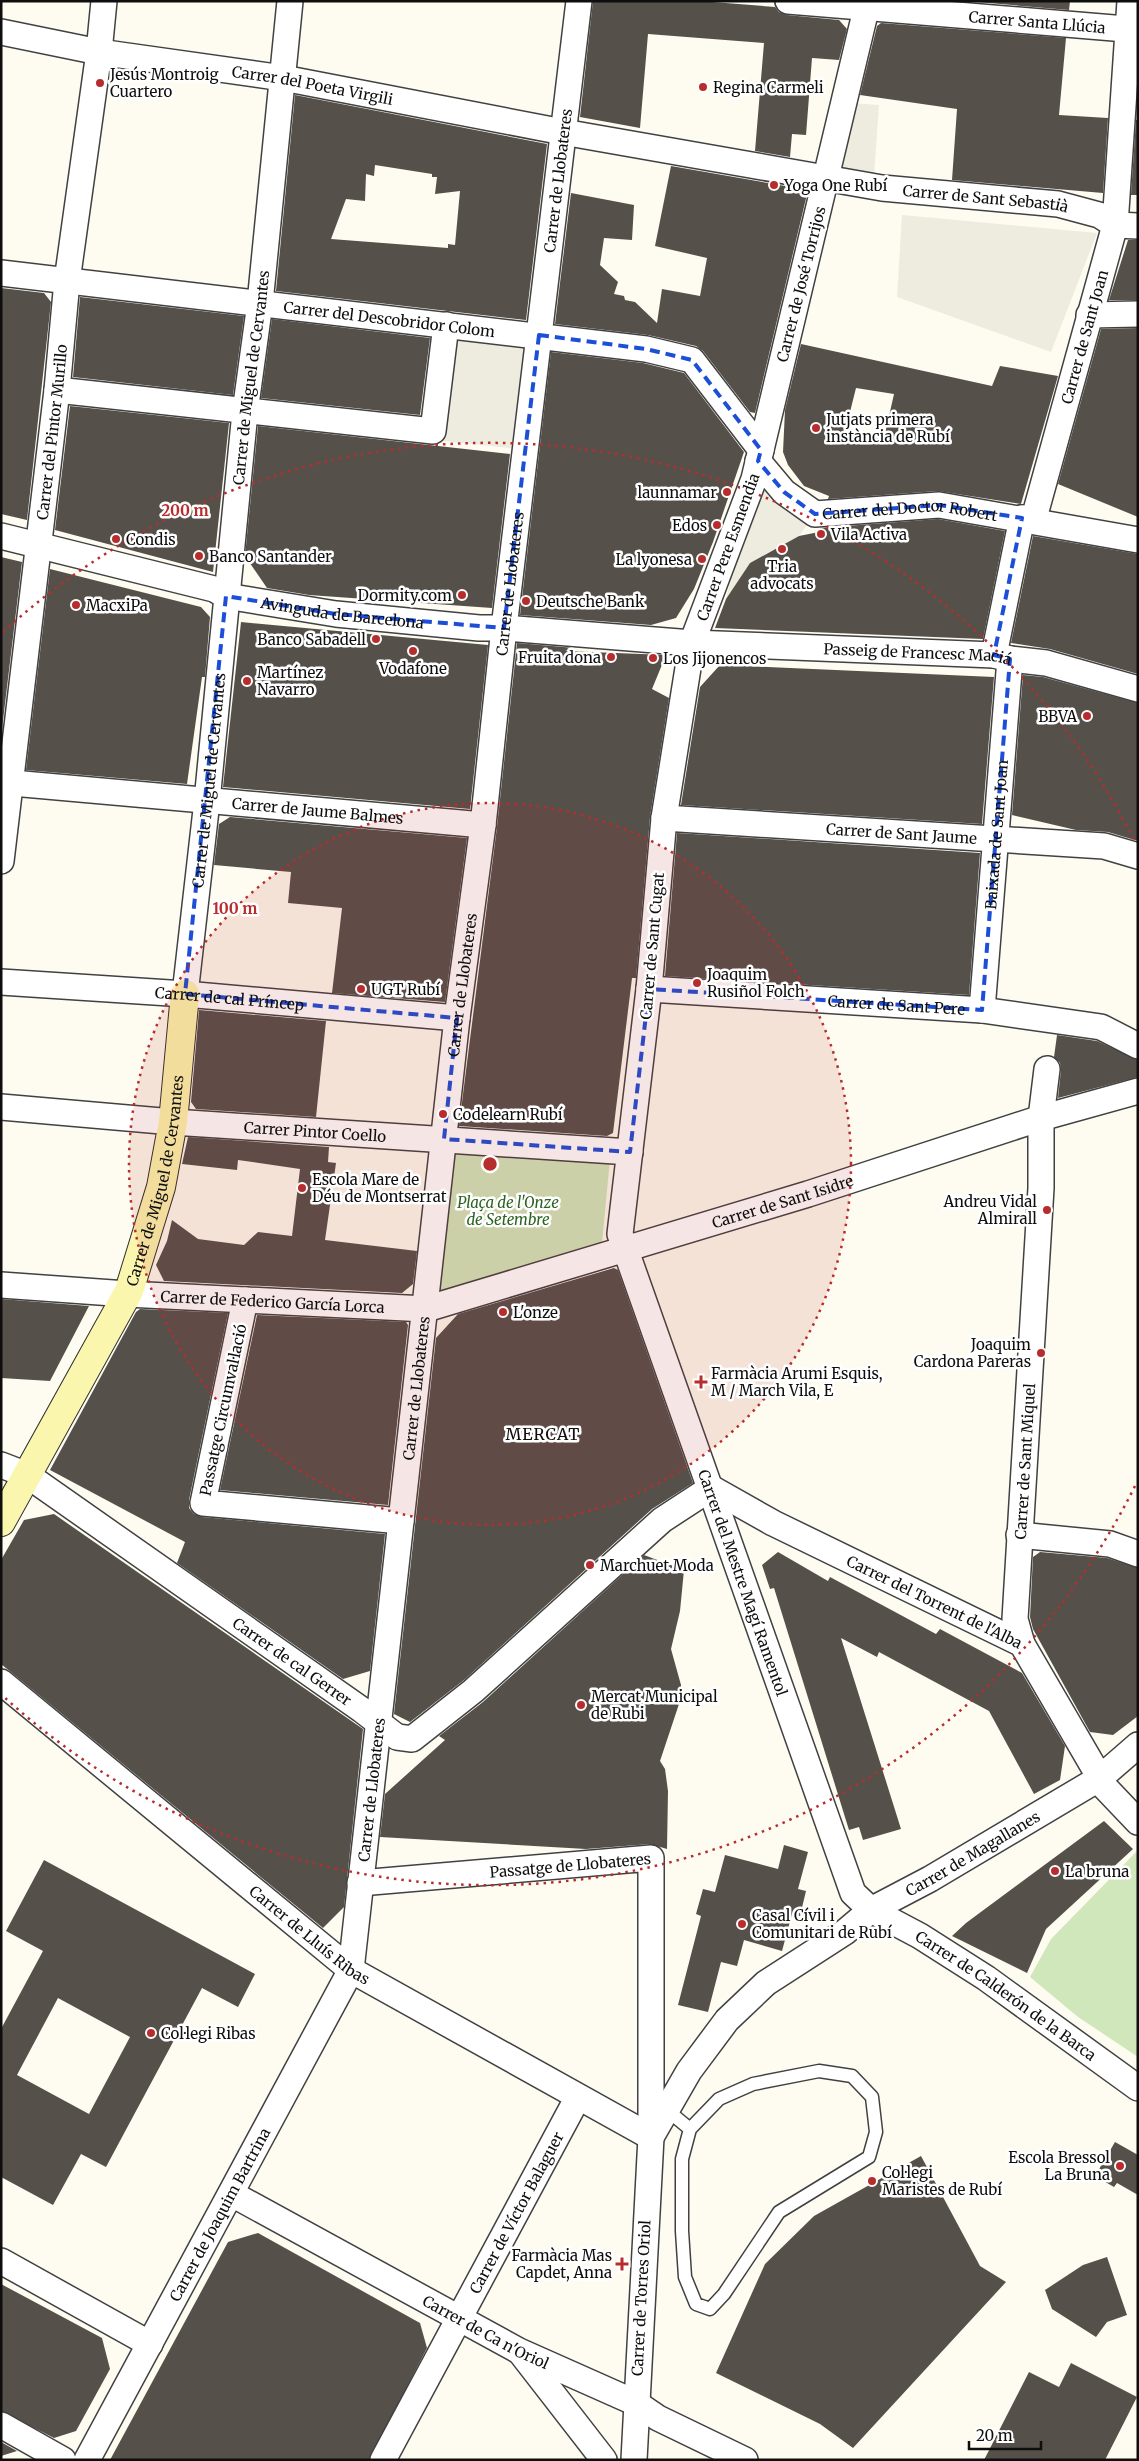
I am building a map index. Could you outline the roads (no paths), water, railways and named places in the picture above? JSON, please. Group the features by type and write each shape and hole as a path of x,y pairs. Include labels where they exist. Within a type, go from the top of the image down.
{"street":[{"name":"Carrer del Pintor Murillo","path":"1,861 6,783 39,544 57,390 67,281 99,52 104,1"},
{"name":"Carrer de Miguel de Cervantes","path":"1,1522 127,1294 161,1187 173,1122 245,412 260,303 290,1"},
{"name":"Carrer de Llobateres","path":"351,1970 457,1018 483,825 538,336 579,1"},
{"name":"Carrer Santa Llúcia","path":"788,1 868,4 1133,29"},
{"name":"Carrer de Sant Joan","path":"1022,518 1034,518 1089,316 1126,226 1133,29 1130,1"},
{"name":"Carrer de José Torrijos","path":"759,455 868,4"},
{"name":"Carrer del Poeta Virgili","path":"1,32 99,52 283,78 563,132"},
{"name":"Carrer de Sant Sebastià","path":"563,132 827,178 938,194 1058,204 1099,215 1126,226"},
{"name":"Carrer del Descobridor Colom","path":"1,273 646,349 692,360 759,455"},
{"path":"1089,316 1138,314"},
{"path":"57,390 433,431 446,325"},
{"name":"Carrer del Doctor Robert","path":"759,455 784,492 815,514 939,505 1022,518 1138,540"},
{"name":"Carrer Pere Esmendia","path":"692,643 754,479 759,455"},
{"path":"1002,657 1022,518"},
{"name":"Avinguda de Barcelona","path":"1,536 214,589 226,596 336,614 479,628 504,628 692,643"},
{"name":"Passeig de Francesc Maciá","path":"692,643 1002,657 1046,663 1138,689"},
{"name":"Carrer de Sant Cugat","path":"625,1249 620,1234 649,989 664,818 692,643"},
{"name":"Baixada de Sant Joan","path":"982,1010 995,838 1002,657"},
{"name":"Carrer de Jaume Balmes","path":"6,783 483,825"},
{"name":"Carrer de Sant Jaume","path":"664,818 1104,846 1138,856"},
{"name":"Carrer de cal Príncep","path":"1,982 185,994 457,1018"},
{"name":"Carrer de Sant Pere","path":"649,989 982,1010 1101,1027 1138,1046"},
{"name":"Carrer de Sant Miquel","path":"1022,1644 1015,1619 1041,1188 1041,1118 1048,1069"},
{"name":"Carrer de Sant Isidre","path":"426,1309 808,1194 1041,1118 1138,1091"},
{"name":"Carrer Pintor Coello","path":"1,1106 173,1122 630,1152"},
{"name":"Carrer del Mestre Magí Ramentol","path":"625,1249 711,1488 730,1552 853,1893 871,1910"},
{"name":"Carrer de Federico García Lorca","path":"1,1285 127,1294 426,1309"},
{"name":"Passatge Circumval·lació","path":"245,1300 203,1503 401,1521"},
{"name":"Carrer de cal Gerrer","path":"1,1465 27,1475 378,1721 397,1737 412,1739 473,1691 662,1520 711,1488"},
{"name":"Carrer del Torrent de l'Alba","path":"711,1488 773,1523 1022,1644 1098,1778 1138,1822"},
{"path":"1019,1536 1110,1544 1138,1554"},
{"name":"Carrer de Lluís Ribas","path":"1,1682 351,1970 651,2137"},
{"name":"Carrer de Magallanes","path":"651,2137 689,2071 727,2020 766,1983 845,1932 871,1910 930,1879 1098,1778 1138,1745"},
{"name":"Passatge de Llobateres","path":"360,1883 651,1858 651,2137"},
{"name":"Carrer de Calderón de la Barca","path":"871,1910 920,1936 982,1976 1138,2088"},
{"name":"Carrer de Joaquim Bartrina","path":"87,2460 351,1970"},
{"name":"Carrer de Víctor Balaguer","path":"383,2460 578,2097"},
{"name":"Carrer de Torres Oriol","path":"634,2460 651,2137"},
{"name":"Carrer de Ca n'Oriol","path":"232,2194 519,2350 636,2402 658,2418 745,2460"},
{"path":"1,2261 150,2344"},
{"path":"519,2350 604,2460"},
{"path":"1,2425 63,2460"}],"lane":[{"path":"819,2071 852,2076 872,2097 876,2132 868,2157 780,2212 724,2294 710,2309 696,2304 685,2277 682,2231 682,2160 690,2129 719,2099 736,2091 753,2084 819,2071"},
{"path":"667,2110 690,2129"}],"place":[{"name":"Jesús Montroig Cuartero","path":"100,83"},
{"name":"Regina Carmeli","path":"703,87"},
{"name":"Yoga One Rubí","path":"774,185"},
{"name":"Jutjats primera instància de Rubí","path":"816,428"},
{"name":"launnamar","path":"727,492"},
{"name":"Edos","path":"717,525"},
{"name":"Vila Activa","path":"821,534"},
{"name":"Condis","path":"116,539"},
{"name":"Tria advocats","path":"782,549"},
{"name":"Banco Santander","path":"199,556"},
{"name":"La lyonesa","path":"702,559"},
{"name":"Dormity.com","path":"462,595"},
{"name":"Deutsche Bank","path":"526,601"},
{"name":"MacxiPa","path":"76,605"},
{"name":"Banco Sabadell","path":"376,639"},
{"name":"Vodafone","path":"413,651"},
{"name":"Fruita dona","path":"611,657"},
{"name":"Los Jijonencos","path":"653,658"},
{"name":"Martínez Navarro","path":"247,681"},
{"name":"BBVA","path":"1087,716"},
{"name":"Joaquim Rusiñol Folch","path":"697,983"},
{"name":"UGT Rubí","path":"361,989"},
{"name":"Codelearn Rubí","path":"443,1114"},
{"name":"Escola Mare de Déu de Montserrat","path":"302,1188"},
{"name":"Andreu Vidal Almirall","path":"1047,1210"},
{"name":"L'onze","path":"503,1312"},
{"name":"Joaquim Cardona Pareras","path":"1041,1353"},
{"name":"Farmàcia Arumi Esquis, M / March Vila, E","path":"701,1382"},
{"name":"Marchuet Moda","path":"590,1565"},
{"name":"Mercat Municipal de Rubi","path":"581,1705"},
{"name":"La bruna","path":"1055,1871"},
{"name":"Casal Cívil i Comunitari de Rubí","path":"742,1924"},
{"name":"Col·legi Ribas","path":"151,2033"},
{"name":"Escola Bressol La Bruna","path":"1120,2166"},
{"name":"Col·legi Maristes de Rubí","path":"872,2181"},
{"name":"Farmàcia Mas Capdet, Anna","path":"622,2264"}],"district":[{"name":"MERCAT","path":"543,1434"}],"park label":[{"name":"Plaça de l'Onze de Setembre","path":"508,1210"}]}
